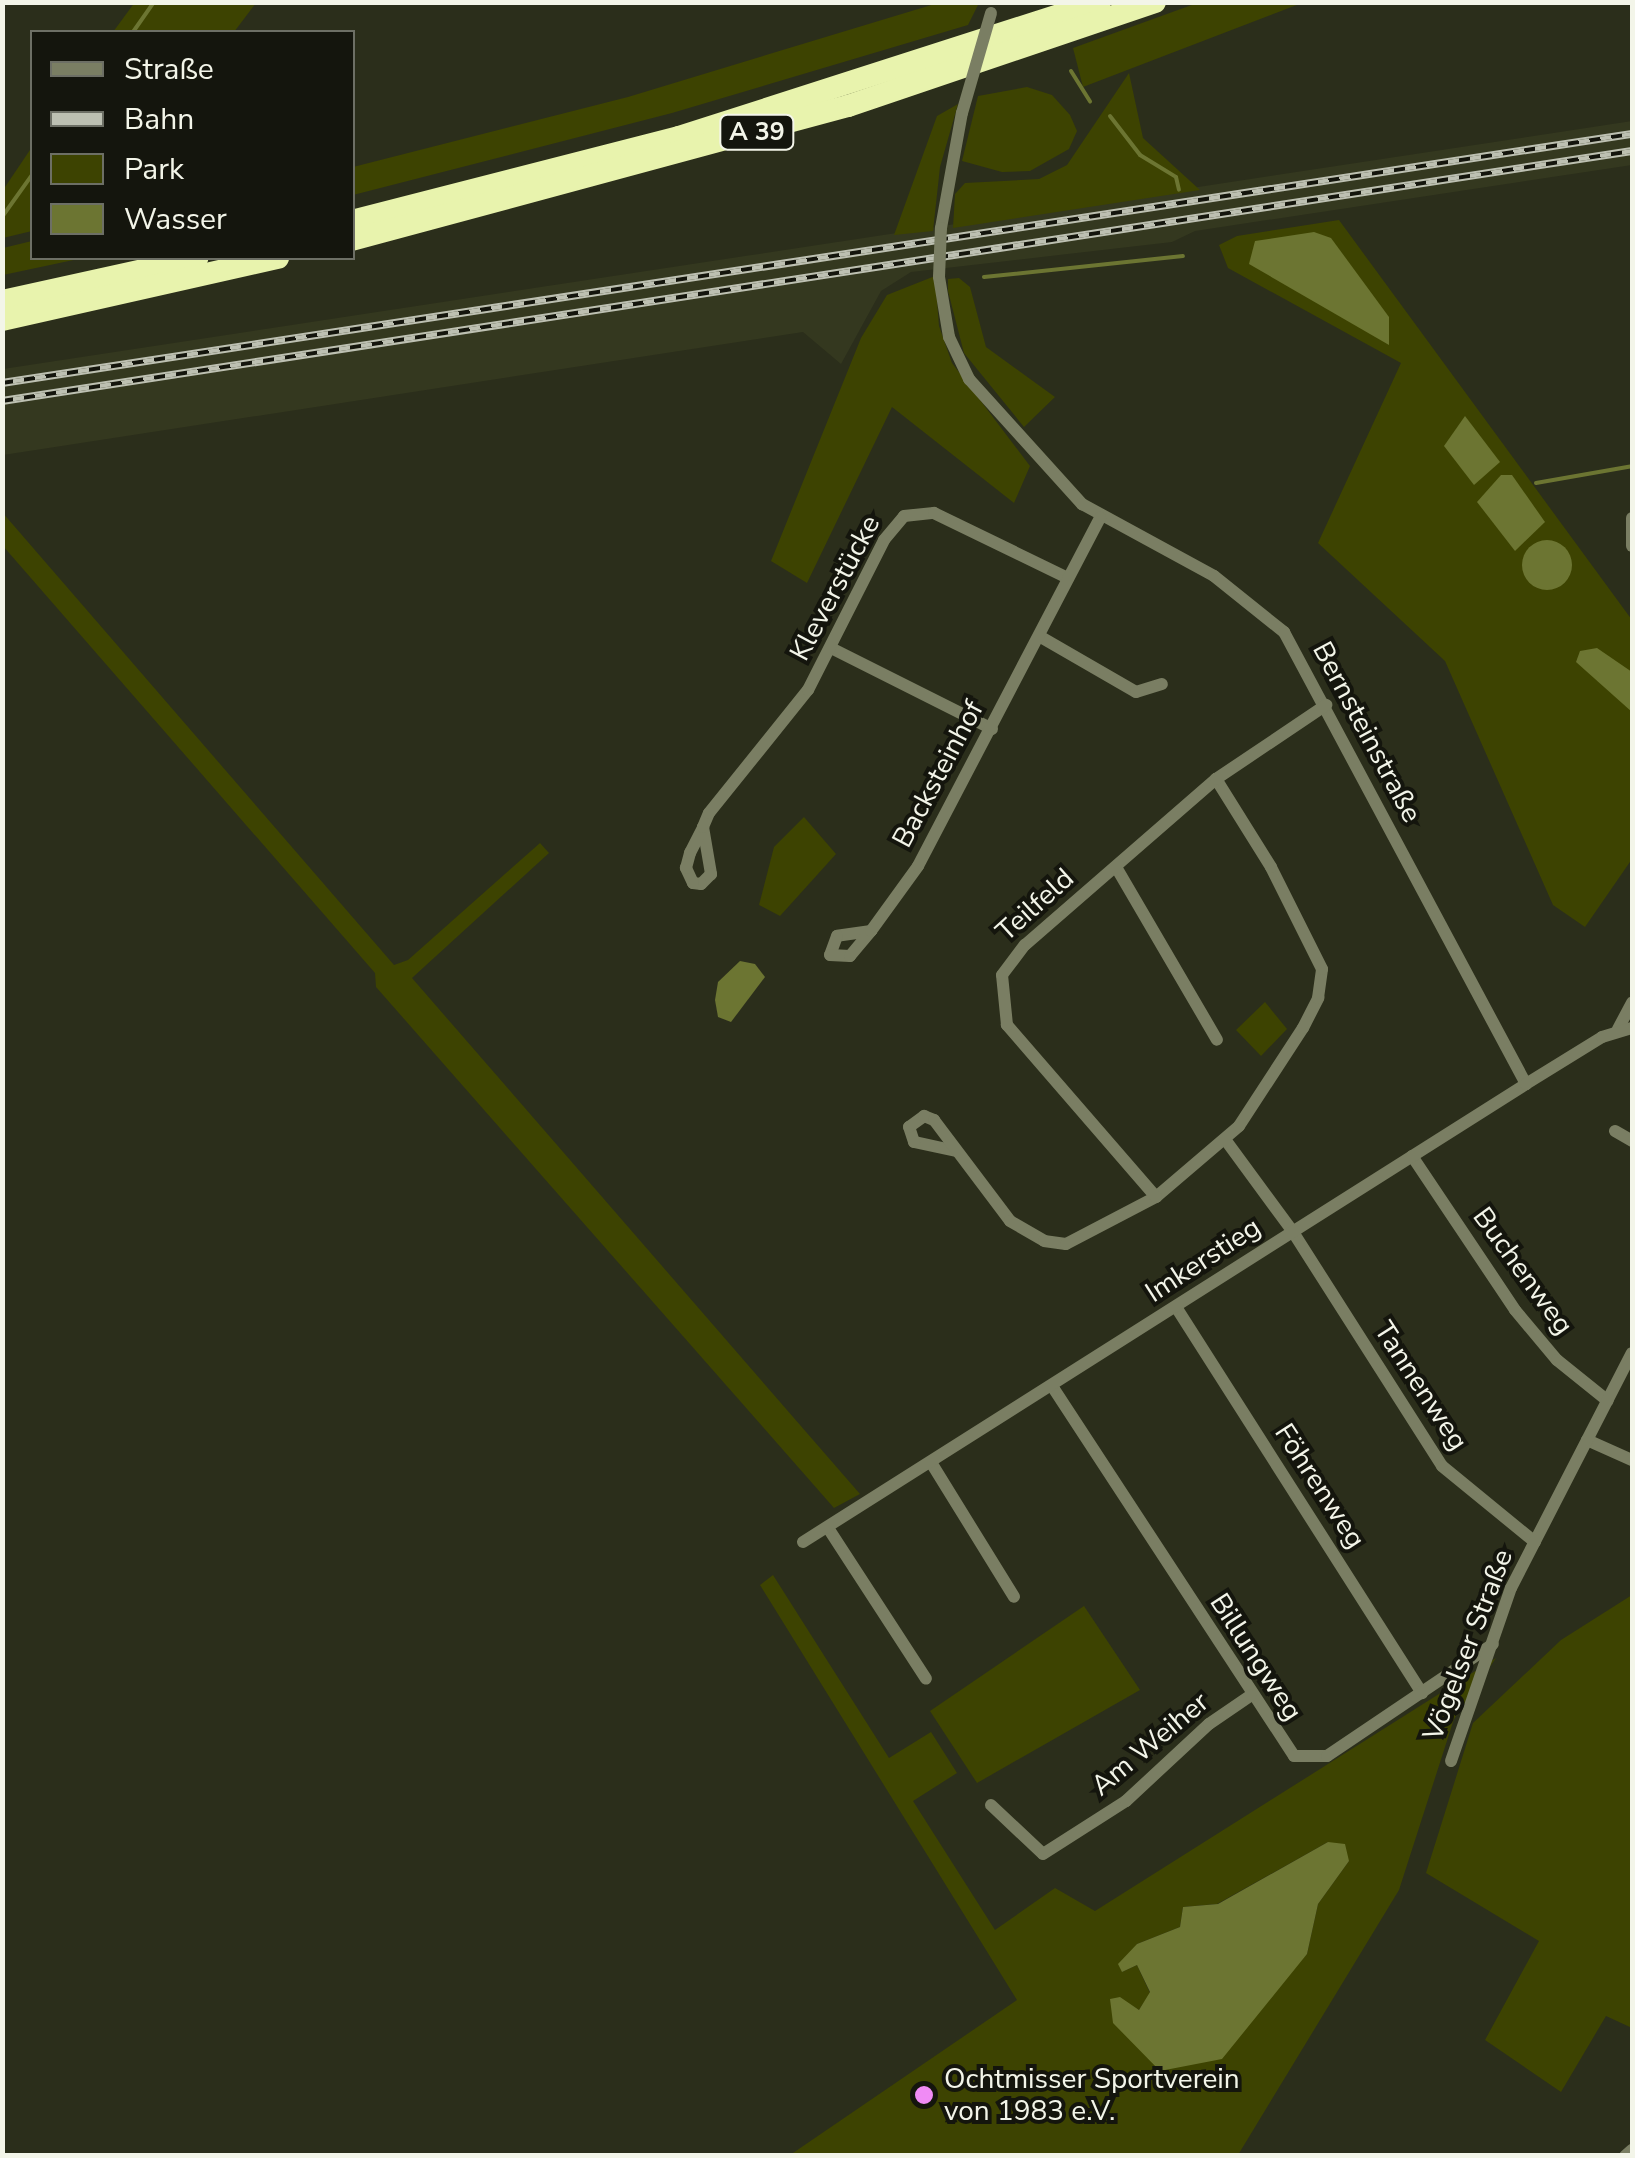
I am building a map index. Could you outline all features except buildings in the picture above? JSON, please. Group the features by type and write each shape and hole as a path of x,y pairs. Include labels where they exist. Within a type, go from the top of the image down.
{"highway":[{"name":"A 39","path":"355,220 679,137 1100,2"},
{"name":"A 39","path":"355,239 848,106 1155,2"},
{"path":"2,301 188,260"},
{"path":"2,320 269,260"}],"street":[{"name":"Bernsteinstraße","path":"993,8 962,113 940,228 939,278 945,324 969,379 1100,518 1244,595 1284,632 1526,1084"},
{"name":"Kleverstücke","path":"702,827 780,730 833,649 892,526 918,512 934,512 1068,578"},
{"name":"Backsteinhof","path":"871,931 918,866 1100,518"},
{"path":"1632,518 1632,546"},
{"path":"1039,636 1136,692 1162,684"},
{"path":"833,649 992,729"},
{"name":"Teilfeld","path":"1156,1197 1007,1025 999,994 1011,958 1216,780 1326,705"},
{"path":"956,1151 1010,1221 1044,1241 1084,1238 1156,1197 1227,1142 1303,1028 1322,983 1317,954 1216,780"},
{"path":"1116,867 1216,1040"},
{"path":"1625,1028 1632,1003"},
{"name":"Imkerstieg","path":"802,1542 830,1531 1412,1156 1625,1028"},
{"path":"1615,1132 1632,1141"},
{"name":"Tannenweg","path":"1227,1142 1293,1232 1450,1477 1534,1542"},
{"name":"Buchenweg","path":"1412,1156 1515,1310 1557,1360 1608,1401"},
{"name":"Föhrenweg","path":"1176,1307 1422,1693"},
{"name":"Vögelser Straße","path":"1451,1761 1534,1542 1632,1354"},
{"name":"Billungweg","path":"1052,1386 1284,1747 1314,1760 1493,1644"},
{"path":"1588,1440 1632,1460"},
{"path":"932,1464 1014,1598"},
{"path":"830,1531 926,1680"},
{"name":"Am Weiher","path":"991,1805 1044,1854 1126,1800 1209,1724 1250,1696"},
{"path":"1625,2156 1632,2150"}],"shaded area":[{"path":"1632,121 1632,165 1195,231 1172,242 911,272 881,291 841,364 803,332 3,455 3,369"}],"green space":[{"path":"135,2 256,2 236,30 114,30"},
{"path":"1200,2 1302,3 1083,87 1073,48"},
{"path":"938,3 979,3 968,25 672,113 355,194 355,166 628,97"},
{"path":"1129,73 1143,138 1200,190 953,228 955,194 965,183 1039,179 1067,165"},
{"path":"1027,87 1052,95 1070,115 1077,131 1069,149 1030,171 1002,172 962,161 978,96"},
{"path":"958,104 940,167 933,231 894,235 937,116"},
{"path":"30,150 30,231 3,238 3,190"},
{"path":"1339,220 1632,620 1632,859 1585,927 1553,905 1445,661 1318,543 1401,363 1228,268 1219,245 1237,236"},
{"path":"30,241 30,260 74,260 3,275 3,248"},
{"path":"935,276 939,326 952,363 1030,466 1014,503 892,407 807,583 771,561 861,338 887,295"},
{"path":"959,278 970,287 986,347 1055,397 1024,427 964,353 948,291 948,279"},
{"path":"2,512 394,965 408,960 540,843 549,853 412,978 860,1494 834,1508 376,987 375,973 3,546"},
{"path":"804,817 836,854 780,916 759,905 774,847"},
{"path":"1265,1002 1287,1029 1261,1056 1236,1030"},
{"path":"773,1575 889,1758 931,1732 957,1773 913,1801 995,1930 1055,1888 1095,1911 1496,1658 1454,1719 1399,1890 1238,2155 790,2155 1017,2000 760,1585","holes":["1328,1842 1349,1861 1318,1904 1307,1954 1271,1992 1113,2023 1128,2003 1139,2010 1150,1993 1137,1965 1122,1972 1137,1944 1180,1927 1183,1907 1217,1904"]},
{"path":"1632,1595 1632,2028 1606,2016 1561,2092 1485,2040 1539,1941 1426,1873 1473,1723 1561,1640"},
{"path":"1084,1606 1140,1690 977,1783 930,1711"}],"water":[{"path":"1314,232 1331,238 1389,317 1389,345 1249,264 1255,241"},
{"path":"1465,416 1500,462 1474,485 1444,446"},
{"path":"1501,475 1512,475 1545,522 1515,551 1477,502"},
{"path":"1547,540 1565,547 1572,565 1565,583 1547,590 1529,583 1522,565 1529,547"},
{"path":"1597,648 1632,672 1632,712 1576,662 1580,651"},
{"path":"740,961 755,964 765,977 731,1022 718,1017 715,1000 718,982"},
{"path":"1328,1842 1345,1844 1349,1861 1318,1904 1307,1954 1222,2059 1160,2071 1113,2023 1110,1999 1120,1997 1139,2010 1150,1992 1137,1965 1122,1972 1118,1964 1137,1944 1180,1927 1183,1907 1218,1904"}],"waterway":[{"path":"134,30 154,2"},
{"path":"1071,71 1090,102"},
{"path":"1110,116 1140,155 1176,177 1179,190"},
{"path":"2,217 30,178"},
{"path":"984,277 1183,256"},
{"path":"1536,483 1632,466"}],"railway":[{"path":"2,383 1632,134"},
{"path":"2,401 1632,151"}],"place":[{"name":"Ochtmisser Sportverein von 1983 e.V.","path":"924,2095"}]}
